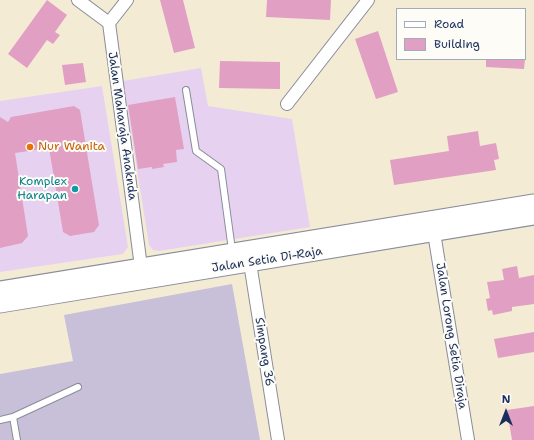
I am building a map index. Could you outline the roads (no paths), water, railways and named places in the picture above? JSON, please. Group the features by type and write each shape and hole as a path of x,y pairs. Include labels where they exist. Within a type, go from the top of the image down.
{"main road":[{"name":"Jalan Setia Di-Raja","path":"0,290 534,203"},
{"name":"Jalan Setia Di-Raja","path":"0,304 534,216"}],"street":[{"path":"78,0 109,24 127,0"},
{"path":"286,104 368,0"},
{"name":"Jalan Maharaja Anaknda","path":"109,24 141,267"},
{"name":"Jalan Lorong Setia Diraja","path":"434,233 468,440"},
{"name":"Simpang 36","path":"250,263 278,440"}],"lane":[{"path":"186,90 196,151 221,169 233,252"},
{"path":"0,420 13,417 78,387"},
{"path":"13,417 17,440"}],"place":[{"name":"Nur Wanita","path":"30,147"},
{"name":"Komplex Harapan","path":"75,189"}]}
